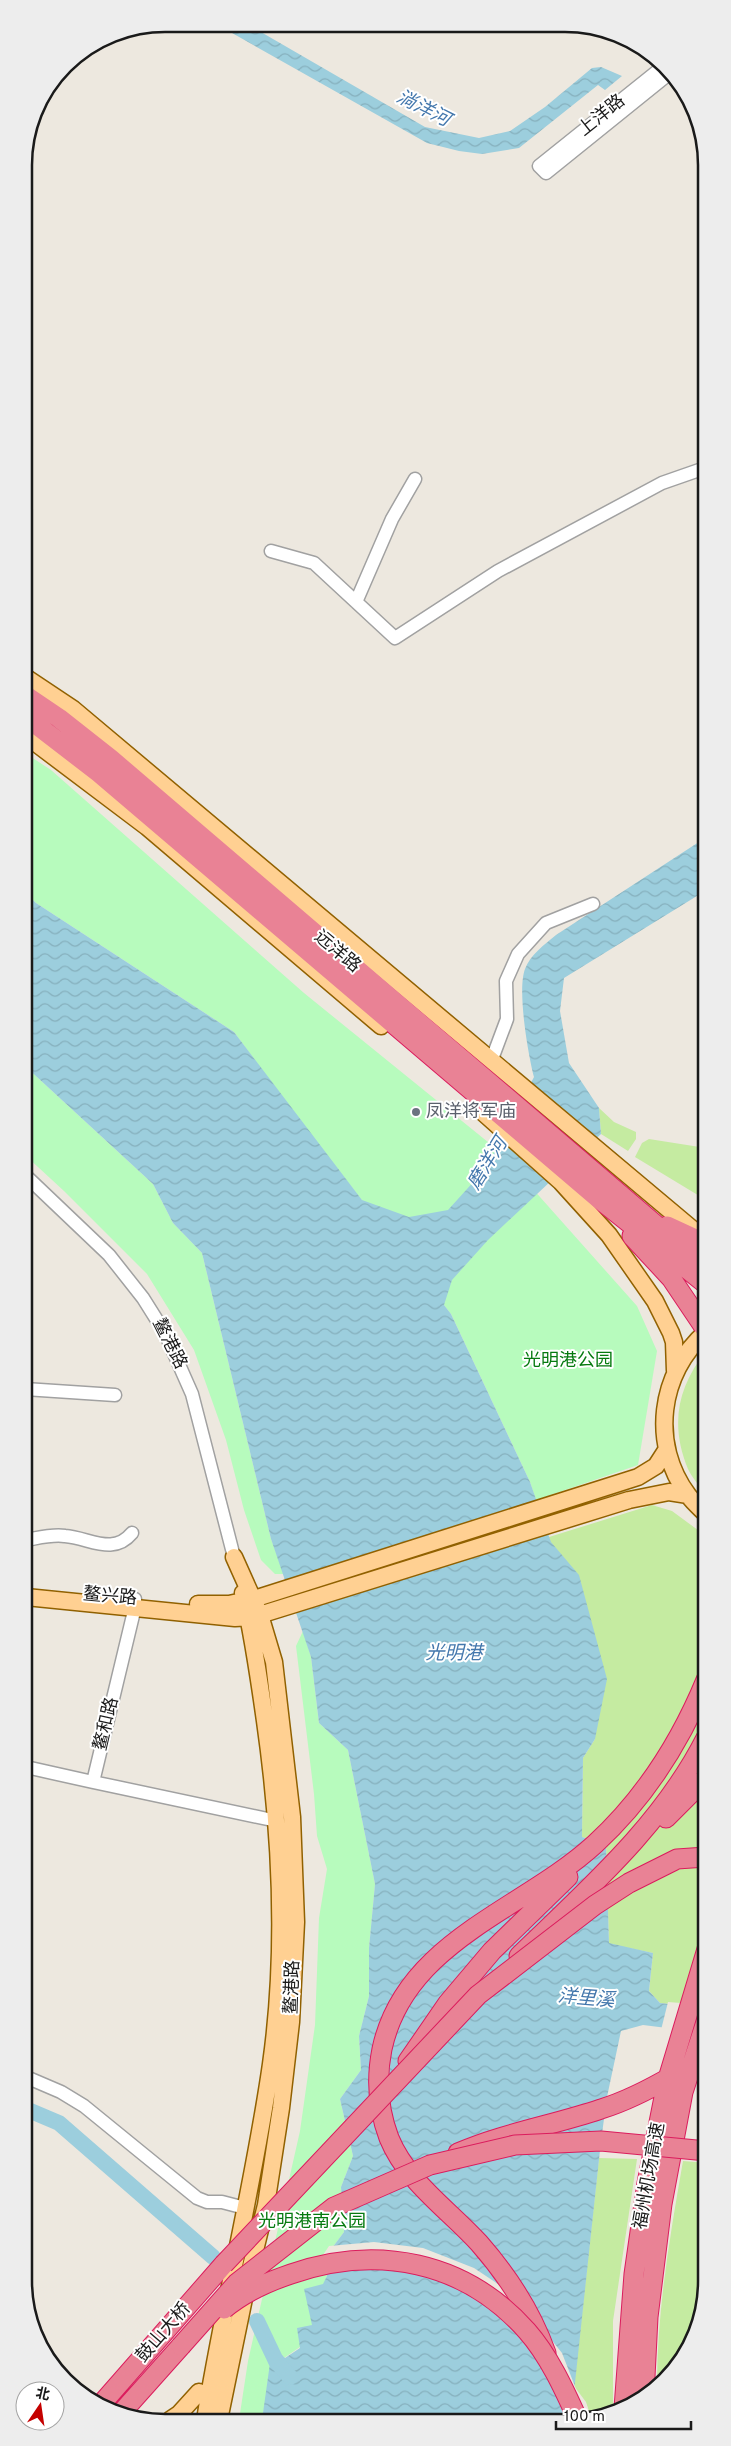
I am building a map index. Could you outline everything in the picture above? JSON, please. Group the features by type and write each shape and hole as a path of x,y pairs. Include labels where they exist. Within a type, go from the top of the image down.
{"highway":[{"name":"远洋路","path":"33,701 111,760 646,1215"},
{"name":"远洋路","path":"33,722 99,772 598,1198"},
{"path":"598,1198 698,1278"},
{"path":"598,1198 671,1278 698,1319"},
{"path":"646,1215 698,1240"},
{"path":"646,1215 698,1261"},
{"path":"392,2086 448,2003 492,1951 586,1860 623,1817 674,1749 698,1700"},
{"path":"392,2086 478,1995 638,1837 673,1796 698,1752"},
{"path":"586,1890 687,1800 698,1787"},
{"path":"551,2366 538,2329 513,2285 478,2242 430,2196 407,2168 390,2138 384,2122 380,2105 378,2070 385,2035 399,2002 421,1972 450,1945 478,1925 559,1874 623,1817"},
{"path":"478,1995 595,1905 629,1883 676,1859 698,1858"},
{"name":"福州机场高速","path":"625,2400 634,2274 647,2184 667,2082 698,1979"},
{"name":"福州机场高速","path":"645,2387 648,2318 662,2204 683,2092 698,2046"},
{"path":"181,2346 237,2283 334,2208 486,2141 601,2109 642,2094 680,2072 698,2056"},
{"name":"鼓山大桥","path":"106,2399 230,2259 392,2086"},
{"path":"430,2165 516,2145 601,2141 698,2150"},
{"path":"181,2346 233,2302 270,2280 312,2266 353,2260 394,2259 433,2268 469,2284 502,2307 528,2331 551,2366 574,2413"},
{"name":"鼓山大桥","path":"127,2407 181,2346"}],"main road":[{"path":"33,682 73,709 698,1233"},
{"path":"33,741 147,827 459,1090 561,1182 609,1235 655,1301 674,1342 675,1371"},
{"path":"698,1338 675,1371 664,1409 667,1449 675,1473 688,1495 698,1506"},
{"path":"193,1608 249,1600 638,1477 656,1466 667,1449"},
{"path":"193,1608 254,1616 286,1608 629,1500 669,1492 688,1495"},
{"name":"鳌港路","path":"212,2414 240,2316 266,2205 281,2108 291,2022 296,1922 292,1817 274,1662 254,1616 234,1557"},
{"name":"鳌兴路","path":"32,1591 135,1603"},
{"name":"鳌兴路","path":"32,1597 193,1608"},
{"name":"鳌港路","path":"211,2414 215,2356 228,2298 230,2259 245,2208 271,2064 276,2021 280,1916 277,1821 259,1675 254,1616"},
{"name":"鳌港路","path":"196,2414 203,2385 215,2356"},
{"path":"176,2414 203,2385"},
{"name":"鳌港路","path":"203,2385 210,2414"}],"street":[{"name":"上洋路","path":"658,71 543,170 664,78"},
{"path":"271,551 314,563 395,638 498,571 662,483 698,470"},
{"path":"356,602 392,519 415,480"},
{"path":"492,1059 507,1019 506,981 518,954 546,923 593,904"},
{"name":"鳌港路","path":"33,1182 109,1255 143,1298 168,1340 192,1394 234,1557"},
{"path":"32,1389 115,1395"},
{"path":"32,1539 66,1536 114,1545 122,1543 132,1533"},
{"name":"鳌和路","path":"94,1782 135,1603"},
{"path":"32,1768 277,1821"},
{"path":"32,2080 61,2092 84,2106 197,2198 207,2202 222,2202 245,2208"}],"green space":[{"name":"光明港公园","path":"33,758 51,770 304,993 499,1151 637,1306 657,1351 638,1465 536,1500 530,1482 451,1314 300,1121 234,1032 33,900"},
{"path":"33,1073 153,1184 173,1223 202,1253 271,1539 284,1574 275,1574 261,1560 244,1510 226,1440 194,1350 147,1274 33,1162"},
{"path":"599,1108 614,1122 636,1132 636,1139 628,1151 601,1134"},
{"path":"649,1139 698,1147 698,1195 635,1157 642,1143"},
{"path":"698,1362 698,1484 688,1469 682,1453 678,1422 679,1407 683,1393"},
{"path":"652,1505 672,1511 698,1530 698,2007 660,2003 649,1991 653,1953 609,1944 606,1844 582,1837 583,1758 595,1739 549,1537"},
{"name":"光明港南公园","path":"303,1631 311,1657 319,1723 348,1750 375,1884 369,1948 369,1996 359,2036 361,2070 340,2099 353,2156 341,2187 344,2232 326,2256 327,2276 312,2325 300,2347 284,2358 282,2355 271,2369 263,2414 240,2414 248,2361 300,2131 315,2025 319,1918 327,1869 317,1836 314,1794 296,1646"},
{"path":"599,2158 637,2159 613,2321 613,2404 589,2411 586,2402 574,2386"},
{"path":"683,2161 698,2162 698,2289 696,2306 681,2347 657,2376 659,2329 669,2245"}],"water":[{"path":"232,33 263,33 425,127 479,138 510,131 545,107 592,68 601,67 622,76 605,90 598,85 519,148 482,154 459,151 427,143"},
{"name":"光明港","path":"698,843 698,895 564,978 560,1011 569,1063 599,1108 601,1134 488,1240 452,1280 444,1305 451,1314 530,1482 551,1542 579,1575 607,1679 595,1739 583,1758 582,1837 606,1844 609,1943 653,1953 649,1991 660,2003 698,2007 698,2032 643,2025 621,2031 607,2097 601,2141 572,2413 263,2414 270,2363 282,2355 285,2358 300,2348 297,2328 312,2325 304,2289 323,2284 327,2276 326,2256 344,2232 341,2187 353,2156 340,2099 361,2070 359,2036 369,1996 369,1948 375,1884 348,1750 319,1723 311,1657 271,1539 202,1253 173,1223 153,1184 33,1073 33,900 234,1032 362,1200 409,1217 448,1210 486,1168 534,1077 526,1038 522,992 523,979 530,959 556,935"}],"pier":[{"path":"668,2002 698,2004 698,2034 661,2030"},
{"path":"374,2242 423,2248 474,2268 504,2288 530,2313 562,2353 576,2389 574,2413 569,2414 529,2341 498,2305 414,2264 324,2268 323,2255 329,2246"}],"waterway":[{"path":"32,2112 59,2123 213,2257"},
{"path":"257,2321 276,2361 290,2377"}],"place":[{"name":"凤洋将军庙","path":"416,1112"}],"water label":[{"name":"淌洋河","path":"423,109"},
{"name":"磨洋河","path":"488,1164"},
{"name":"洋里溪","path":"586,1999"}]}
